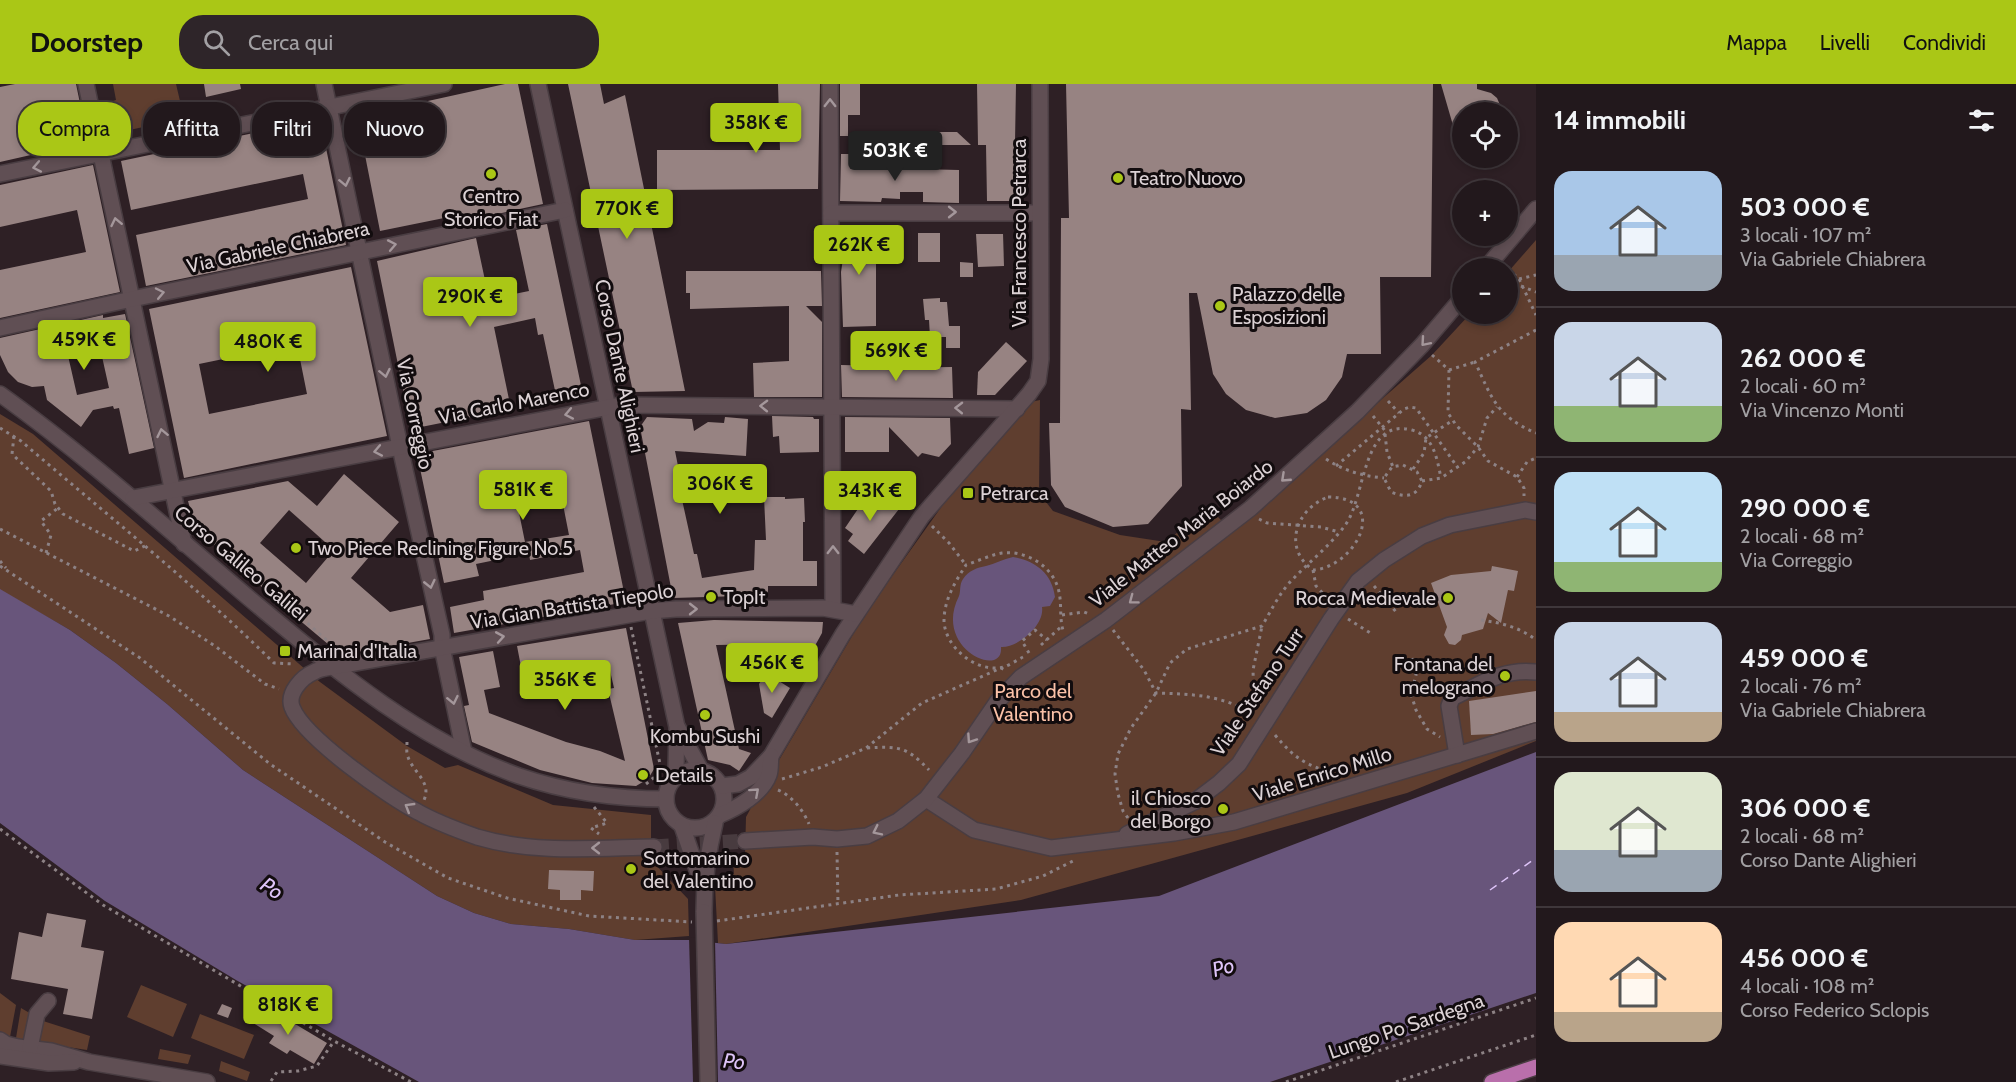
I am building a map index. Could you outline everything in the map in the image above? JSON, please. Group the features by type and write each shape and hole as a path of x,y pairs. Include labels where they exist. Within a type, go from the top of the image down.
{"main road":[{"path":"1492,1082 1536,1067"}],"street":[{"path":"86,84 90,102"},
{"name":"Via Correggio","path":"324,84 328,102"},
{"path":"332,106 444,84"},
{"name":"Corso Dante Alighieri","path":"538,84 677,727 674,779"},
{"path":"830,84 834,609"},
{"name":"Via Francesco Petrarca","path":"1017,409 1038,381 1041,359 1040,84"},
{"name":"Via Correggio","path":"332,122 442,635 442,648"},
{"path":"131,148 252,123"},
{"path":"0,174 91,156"},
{"path":"101,156 184,544"},
{"path":"1494,258 1536,209"},
{"name":"Via Gabriele Chiabrera","path":"0,328 565,210"},
{"path":"831,213 1040,213"},
{"name":"Viale Matteo Maria Boiardo","path":"745,841 867,836 898,821 926,800 997,702 1022,677 1106,620 1251,508 1357,412 1422,345 1452,310"},
{"name":"Corso Galileo Galilei","path":"0,394 38,421 133,498 184,544 332,667 404,717 464,752 520,776 554,786 617,796 666,799"},
{"name":"Via Carlo Marenco","path":"133,498 607,406 632,404 1017,409"},
{"path":"722,786 738,784 751,777 771,756 856,614 922,516 1017,409"},
{"name":"Viale Stefano Turr","path":"926,800 974,830 1052,849 1116,840 1194,802 1239,764 1331,619 1358,581 1366,574 1422,536 1450,525 1531,511"},
{"name":"Via Gian Battista Tiepolo","path":"292,694 297,686 313,672 332,667 651,611 834,609 856,614"},
{"path":"442,648 464,752"},
{"path":"1457,755 1449,706 1452,698 1500,674 1519,670 1536,672"},
{"path":"292,694 291,706 300,721 319,740 392,797 418,813 451,828 511,846 539,848 654,847"},
{"name":"Corso Dante Alighieri","path":"677,727 701,770"},
{"name":"Viale Enrico Millo","path":"1116,840 1224,824 1338,792 1536,731"},
{"path":"682,826 703,828 756,794 769,775 771,756"},
{"path":"704,889 682,826 668,810 666,799 674,779 686,771 701,770 713,776 722,786 724,796 724,806 709,847 702,918 708,1082"},
{"path":"30,1047 37,1014 48,1001"},
{"path":"0,1040 6,1044 30,1047 89,1062 113,1074 207,1082"},
{"path":"0,1056 49,1063 89,1062"}],"path":[{"path":"1536,275 1519,279 1536,315"},
{"path":"1521,286 1536,292"},
{"path":"1449,370 1475,362 1536,330"},
{"path":"1422,345 1449,370 1448,413 1488,461 1518,477 1531,511"},
{"path":"1475,362 1497,407 1508,417 1536,433"},
{"path":"1388,401 1399,413"},
{"path":"1336,466 1399,413 1410,407 1416,408 1458,468"},
{"path":"1422,481 1442,478 1458,468 1478,447 1488,418 1497,407"},
{"path":"1372,415 1386,434 1387,452 1393,467"},
{"path":"1413,469 1424,453 1426,438 1453,420"},
{"path":"0,428 14,436 145,546 236,625 274,663 294,664"},
{"path":"1249,712 1254,702 1252,670 1262,626 1290,581 1347,523 1355,506 1370,453 1378,439 1393,429 1405,428 1420,432 1436,453 1442,478"},
{"path":"14,436 12,454 51,491 55,504 63,514 134,551 145,546"},
{"path":"1319,455 1336,466 1364,476 1384,478"},
{"path":"1518,477 1527,462 1536,458"},
{"path":"1384,478 1393,467 1403,465 1413,469 1422,481"},
{"path":"1384,478 1391,492 1403,497 1419,489 1422,481"},
{"path":"1329,497 1341,498 1355,506 1364,521 1357,541 1344,556 1320,570 1313,570 1307,566 1297,546 1298,525 1306,510 1312,504 1329,497"},
{"path":"46,553 51,535 41,521 58,508"},
{"path":"1251,508 1259,519 1267,523 1321,527 1339,532"},
{"path":"922,516 949,543 966,565"},
{"path":"194,518 196,526 346,657"},
{"path":"0,529 169,616 215,646 265,684 292,694"},
{"path":"1011,673 1001,668 983,667 955,650 944,623 949,595 966,565 1004,553 1023,555 1036,560 1050,572 1059,590 1061,627 1065,635"},
{"path":"0,561 9,572"},
{"path":"0,566 140,658 279,770 385,842 448,878 507,898 588,916 729,920 899,895 996,889 1043,876 1085,855"},
{"path":"1313,570 1316,586 1331,601 1341,605"},
{"path":"1366,574 1397,613"},
{"path":"1062,615 1084,612 1106,620 1144,670 1156,693"},
{"path":"628,615 662,771 642,788"},
{"path":"1331,619 1348,619 1372,634"},
{"path":"1481,620 1521,630 1536,640"},
{"path":"1135,830 1124,811 1118,794 1115,774 1118,754 1131,728 1156,693 1170,663 1187,649 1262,626"},
{"path":"763,785 822,767 866,748 922,703 1029,653 1061,627"},
{"path":"1029,653 1022,641 1035,630 1047,640"},
{"path":"1413,658 1416,675 1411,694 1416,710 1427,729 1439,737"},
{"path":"1156,693 1200,694 1219,699 1249,712 1265,724 1291,754 1308,765 1334,774 1338,792"},
{"path":"407,742 408,757 427,790 422,803"},
{"path":"866,748 891,746 914,754 929,770"},
{"path":"763,785 784,792 804,811 813,837"},
{"path":"592,804 607,823 591,828 604,840"},
{"path":"0,829 104,905 334,1041 411,1082"},
{"path":"837,839 838,904"},
{"name":"Lungo Po Sardegna","path":"1286,1082 1536,998"},
{"path":"1396,1082 1536,1035"},
{"path":"271,1080 277,1072 298,1071 317,1066 334,1041"}],"green space":[{"path":"113,84 176,84 180,102 143,102 143,127 131,130 131,102 109,102 116,100"},
{"name":"Parco del Valentino","path":"1536,240 1536,741 1407,793 1021,900 726,944 718,943 715,886 725,885 725,875 734,874 733,858 745,856 746,817 752,806 865,614 952,492 1026,403 1040,400 1039,493 1053,511 1120,535 1166,542 1208,507 1232,531 1432,355 1461,324 1518,324 1518,261"},
{"path":"0,414 33,434 320,682 407,746 445,768 458,765 553,805 651,815 651,860 688,899 689,936 635,940 569,929 511,924 474,913 437,896 243,770 116,663 70,630 0,590"},
{"path":"141,985 187,1004 173,1037 127,1017"},
{"path":"0,993 16,1005 10,1037 0,1031"},
{"path":"21,1008 33,1015 25,1040 16,1038"},
{"path":"200,1014 254,1035 244,1059 191,1038"},
{"path":"40,1020 90,1036 87,1050 35,1042"},
{"path":"160,1049 191,1055 188,1064 158,1059"},
{"path":"221,1061 250,1072 247,1081 219,1071"}],"water":[{"path":"1013,557 1041,569 1050,581 1055,597 1050,606 1042,607 1042,614 1035,628 1022,640 1001,647 999,656 992,660 982,659 971,654 961,644 955,631 953,615 961,583 965,576 973,570"},
{"name":"Po","path":"0,589 70,630 116,663 243,770 437,896 474,913 511,924 569,929 635,940 689,940 726,944 1159,896 1536,752 1536,993 1270,1082 419,1082 236,980 105,901 0,823"}],"pier":[{"path":"689,937 715,940 718,1082 693,1082"}],"building":[{"path":"15,84 76,84 80,102 18,102 18,156 26,156 0,162 0,87"},
{"path":"204,84 240,84 241,89 206,97"},
{"name":"Centro Storico Fiat","path":"505,84 518,84 543,204 455,223 454,216 380,231 365,156 445,156 445,102 423,102"},
{"path":"568,84 600,84 604,104 625,95 685,391 633,392"},
{"path":"778,84 820,84 818,189 657,190 657,150 780,150"},
{"path":"840,84 860,84 860,115 848,115 848,136 840,136"},
{"path":"977,84 1016,84 1014,201 987,201 986,145 978,145"},
{"name":"Palazzo delle Esposizioni","path":"1066,84 1433,84 1431,277 1380,277 1381,354 1347,354 1342,377 1326,400 1307,413 1275,418 1246,410 1226,394 1213,374 1197,293 1189,293 1191,410 1181,409 1182,486 1148,524 1113,527 1065,507 1051,485 1049,423 1060,423 1061,218 1069,218"},
{"path":"1441,84 1477,84 1477,89 1491,93 1497,98 1499,102 1452,102 1452,122"},
{"path":"909,132 957,132 971,145 909,145"},
{"path":"252,133 252,156 328,156 346,245 146,286 136,235 308,199 303,174 131,210 121,161 145,156 240,156 240,136"},
{"path":"841,154 865,154 865,163 878,163 878,168 959,170 959,203 923,202 923,192 900,192 900,199 882,198 881,202 840,201"},
{"path":"93,165 120,292 0,318 0,270 86,252 77,210 0,227 0,185"},
{"path":"547,224 583,395 557,400 543,334 538,335 535,318 494,327 511,409 411,429 377,261 476,238 489,299 529,291 516,230"},
{"path":"844,225 876,226 876,326 843,327 841,272"},
{"path":"918,233 940,233 940,262 918,262"},
{"path":"976,234 1003,234 1004,266 978,267"},
{"path":"960,262 973,263 973,277 960,277"},
{"path":"351,267 387,436 184,478 149,309","holes":["297,344 307,394 209,414 199,364"]},
{"path":"686,271 821,271 822,306 806,306 822,322 822,397 754,397 753,363 789,361 789,306 690,309 690,293 686,293"},
{"path":"940,298 940,302 947,302 949,326 960,326 960,348 946,348 946,337 930,337 929,320 925,320 923,299"},
{"path":"125,314 154,448 129,454 119,408 114,409 113,406 93,410 81,427 47,400 44,386 32,387 18,382 8,372 0,355 0,338 103,315 103,318","holes":["97,334 109,388 77,395 66,347 73,346 72,340"]},
{"path":"1006,342 1027,361 995,395 977,395 978,372"},
{"path":"841,365 887,366 887,368 952,367 953,398 842,397"},
{"path":"772,416 819,419 819,452 780,453 779,436 773,437"},
{"path":"647,417 692,419 694,431 708,422 724,423 725,417 748,419 746,456 675,451 682,486 679,486 694,554 697,554 702,578 754,570 755,540 766,540 764,497 804,498 803,561 817,561 817,586 768,586 768,595 673,598 640,427"},
{"path":"845,417 950,418 951,444 939,457 922,453 918,457 889,427 889,452 845,452"},
{"path":"589,421 626,602 454,633 450,607 484,600 483,591 584,572 580,550 530,560 529,553 476,564 479,576 444,583 417,454","holes":["558,479 569,535 525,542 514,488"]},
{"path":"738,469 754,469 754,482 738,482"},
{"path":"879,472 895,472 895,488 879,488"},
{"path":"344,474 399,522 351,578 390,612 423,605 430,639 341,655 195,527 188,501 288,481 317,506","holes":["289,510 334,550 306,583 260,543"]},
{"path":"879,494 899,509 864,554 848,541 853,534 845,528 864,500 880,501"},
{"path":"1492,566 1518,571 1514,591 1508,590 1501,623 1488,613 1483,629 1462,635 1461,640 1455,645 1449,644 1444,635 1447,627 1431,583 1451,575 1491,571"},
{"path":"714,620 823,622 822,633 806,662 782,644 716,645 739,749 751,753 739,771 730,765 708,760 678,623"},
{"path":"626,628 654,769 648,779 636,786 592,783 540,770 472,742 464,706 469,705 459,657 493,651 500,687 484,690 489,713 625,761 608,689 614,688 608,662 523,677 517,646"},
{"path":"766,673 790,688 772,718 764,713 759,684"},
{"path":"1536,691 1536,722 1493,734 1471,735 1469,701"},
{"path":"549,870 594,871 593,891 581,890 581,900 560,900 560,890 548,889"},
{"path":"47,913 86,920 81,947 104,951 92,1019 63,1014 68,989 11,979 19,932 42,937"},
{"path":"222,1004 232,1008 228,1018 217,1014"},
{"path":"252,1005 282,1023 285,1018 327,1043 314,1064 290,1050 287,1054 269,1043 274,1036 245,1018"}],"ferry route":[{"path":"1490,890 1536,858"}],"tunnel":[{"path":"654,847 745,841"}],"place":[{"name":"Centro Storico Fiat","path":"491,174"},
{"name":"Teatro Nuovo","path":"1118,178"},
{"name":"Palazzo delle Esposizioni","path":"1220,306"},
{"name":"Petrarca","path":"968,493"},
{"name":"Two Piece Reclining Figure No.5","path":"296,548"},
{"name":"TopIt","path":"711,597"},
{"name":"Rocca Medievale","path":"1448,598"},
{"name":"Marinai d'Italia","path":"285,651"},
{"name":"Fontana del melograno","path":"1505,676"},
{"name":"Kombu Sushi","path":"705,715"},
{"name":"Details","path":"643,775"},
{"name":"il Chiosco del Borgo","path":"1223,809"},
{"name":"Sottomarino del Valentino","path":"631,869"}]}
